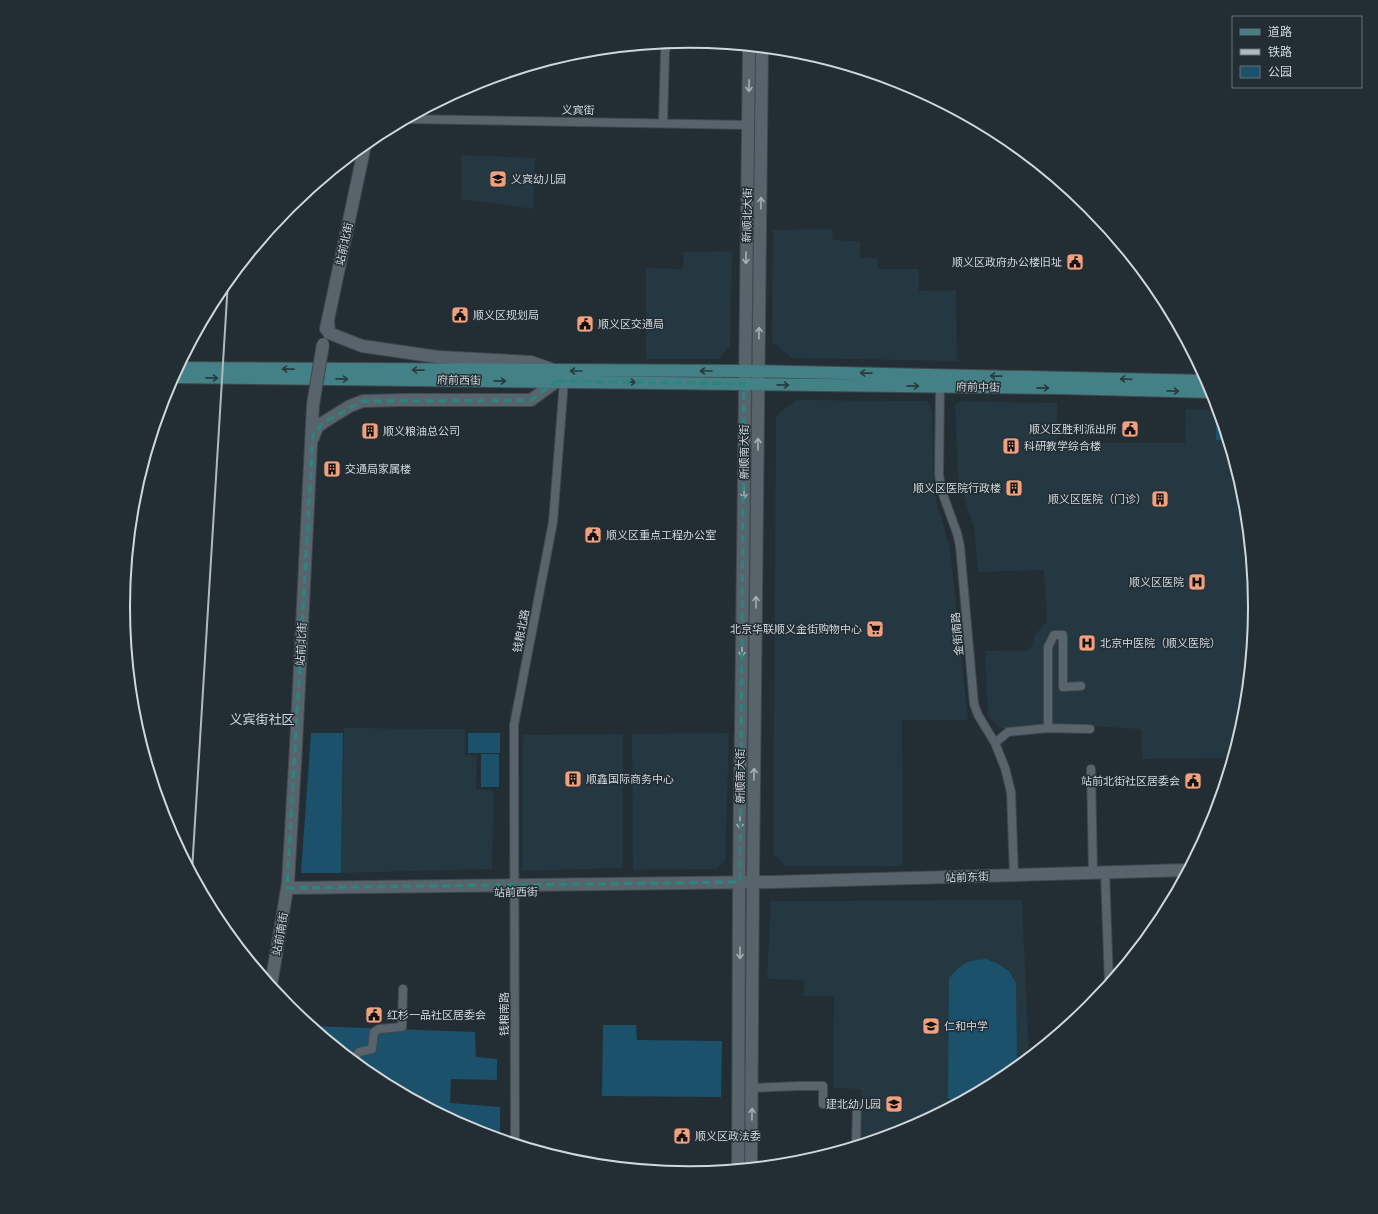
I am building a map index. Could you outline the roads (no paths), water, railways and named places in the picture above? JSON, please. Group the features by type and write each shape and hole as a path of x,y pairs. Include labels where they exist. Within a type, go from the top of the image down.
{"main road":[{"name":"新顺北大街","path":"744,384 749,52"},
{"name":"新顺北大街","path":"758,384 762,53"},
{"name":"站前北街","path":"287,889 296,746 313,406 323,344 363,153"},
{"path":"311,445 313,434 324,422 350,406 363,401 530,400 559,378 531,362 438,357 362,346 330,333 328,321"},
{"name":"府前西街","path":"184,368 744,384"},
{"name":"府前中街","path":"745,371 1199,381"},
{"name":"府前西街","path":"180,377 559,378 745,371"},
{"name":"府前中街","path":"744,384 1059,388 1204,392"},
{"name":"新顺南大街","path":"744,384 746,885 752,1088 751,1162"},
{"name":"新顺南大街","path":"738,1164 758,384"},
{"name":"站前东街","path":"746,885 1101,875 1182,870"},
{"name":"站前东街","path":"746,885 1014,875 1101,875 1178,878"},
{"name":"站前西街","path":"287,889 515,889 746,885"},
{"name":"站前南街","path":"272,979 287,889"}],"street":[{"path":"663,123 666,49"},
{"name":"义宾街","path":"417,119 748,125"},
{"name":"钱粮北路","path":"515,889 514,724 553,522 559,378"},
{"name":"金街南路","path":"940,386 938,474 941,489 957,533 960,546 974,704 978,715 996,743 1005,768 1011,792 1014,875"},
{"path":"1048,728 1048,647 1054,635 1064,635 1063,687 1081,686"},
{"path":"996,743 1008,732 1048,728 1090,729"},
{"path":"1091,770 1109,977"},
{"name":"钱粮南路","path":"515,889 515,1138"},
{"path":"356,1056 359,1052 372,1049 374,1032 379,1029 402,1027 403,989"},
{"path":"752,1088 823,1086 823,1104 857,1105 856,1140"}],"railway":[{"path":"193,863 227,292"}],"place":[{"name":"义宾幼儿园","path":"498,179"},
{"name":"顺义区政府办公楼旧址","path":"1075,262"},
{"name":"顺义区规划局","path":"460,315"},
{"name":"顺义区交通局","path":"585,324"},
{"name":"顺义区胜利派出所","path":"1130,429"},
{"name":"顺义粮油总公司","path":"370,431"},
{"name":"科研教学综合楼","path":"1011,446"},
{"name":"交通局家属楼","path":"332,469"},
{"name":"顺义区医院行政楼","path":"1014,488"},
{"name":"顺义区医院（门诊）","path":"1160,499"},
{"name":"顺义区重点工程办公室","path":"593,535"},
{"name":"顺义区医院","path":"1197,582"},
{"name":"北京华联顺义金街购物中心","path":"875,629"},
{"name":"北京中医院（顺义医院）","path":"1087,643"},
{"name":"顺鑫国际商务中心","path":"573,779"},
{"name":"站前北街社区居委会","path":"1193,781"},
{"name":"红杉一品社区居委会","path":"374,1015"},
{"name":"仁和中学","path":"931,1026"},
{"name":"建北幼儿园","path":"894,1104"},
{"name":"顺义区政法委","path":"682,1136"}],"district":[{"name":"义宾街社区","path":"262,719"}]}
